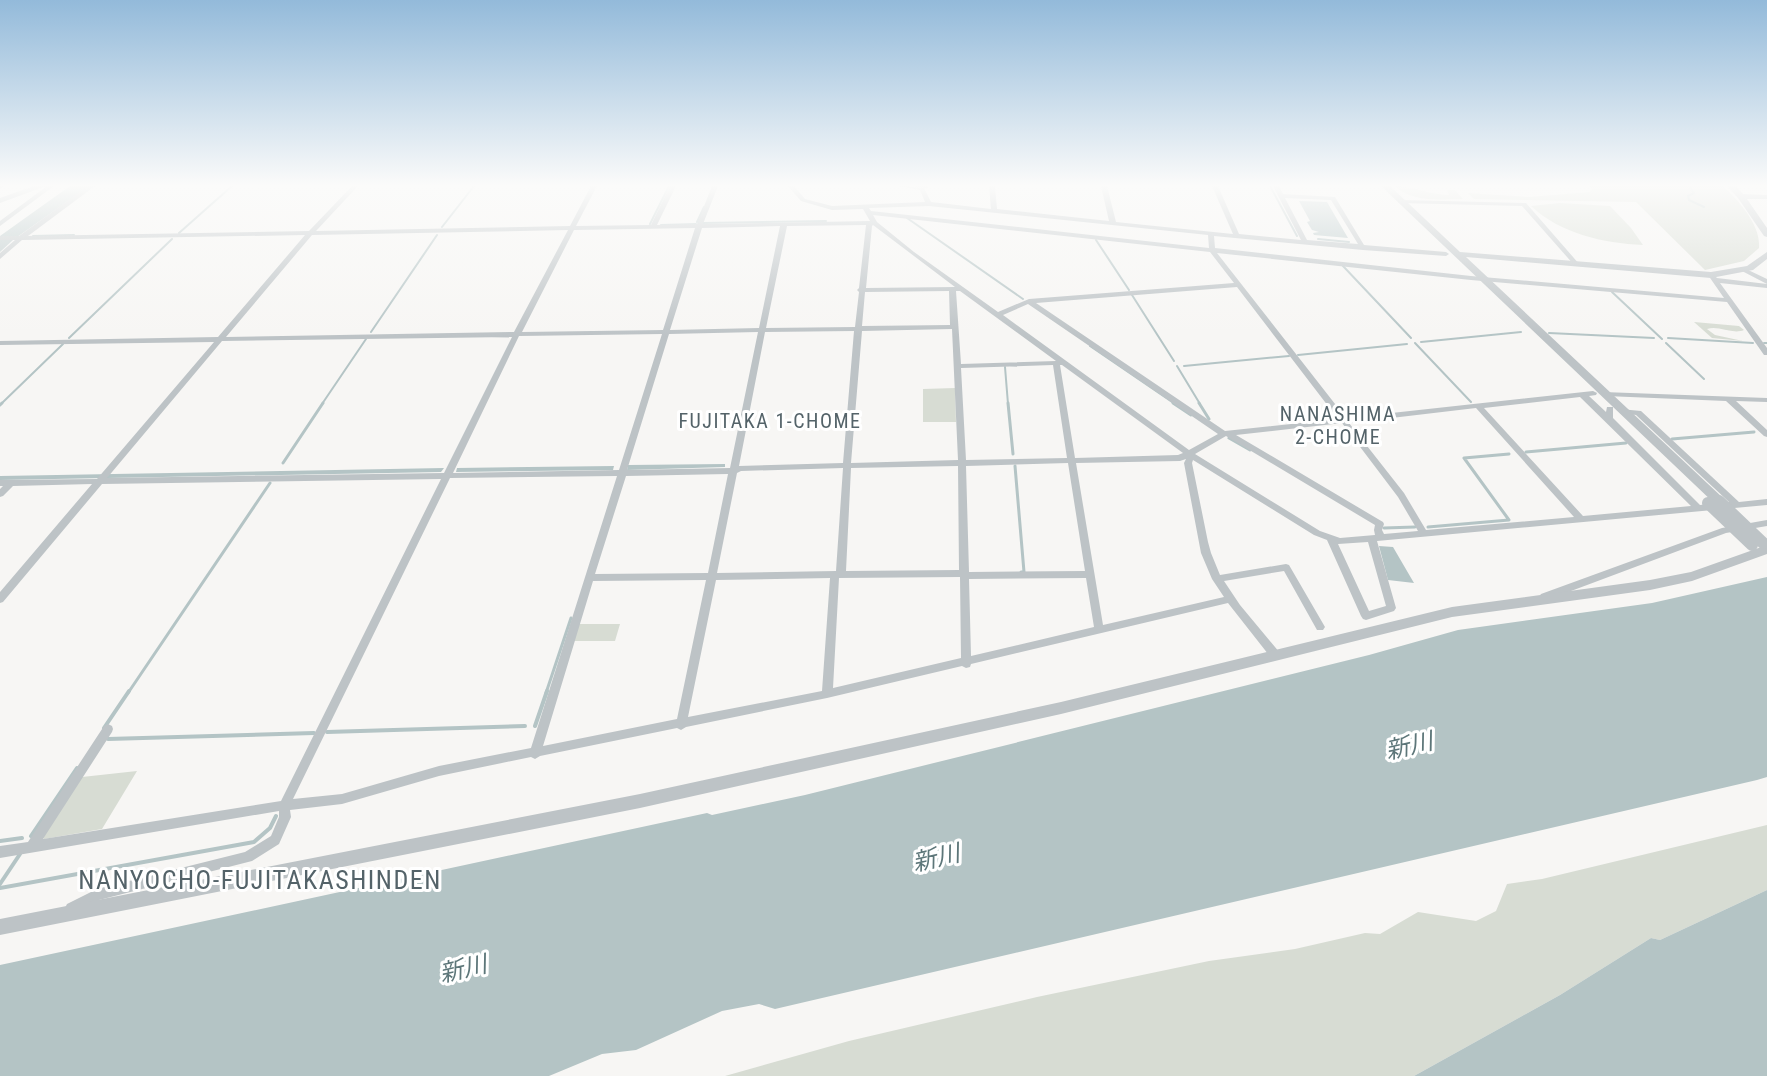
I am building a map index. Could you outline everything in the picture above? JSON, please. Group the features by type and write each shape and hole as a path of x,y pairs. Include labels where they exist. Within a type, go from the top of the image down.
{"street":[{"path":"0,257 22,236"},
{"path":"0,238 180,236"},
{"path":"0,599 307,236"},
{"path":"55,917 97,895 248,857 275,840 285,817 284,806 567,236"},
{"path":"535,754 696,236"},
{"path":"681,725 781,236"},
{"path":"827,694 857,329 868,236"},
{"path":"892,236 1191,455 1317,533 1340,541 1582,520 1708,504 1737,505 1767,501"},
{"path":"1090,236 1471,278 1728,300"},
{"path":"1211,236 1212,250 1401,495 1424,534"},
{"path":"1239,236 1713,277 1767,284"},
{"path":"1302,236 1305,242"},
{"path":"1356,236 1363,248"},
{"path":"1428,236 1593,393 1609,414"},
{"path":"1438,236 1606,394 1708,504"},
{"path":"1552,236 1577,265"},
{"path":"1713,277 1744,270 1767,255"},
{"path":"1744,270 1767,284"},
{"path":"1713,277 1764,345 1767,353"},
{"path":"999,314 1029,301 1238,285"},
{"path":"952,289 962,461 966,664"},
{"path":"861,290 963,289"},
{"path":"1029,301 1226,434 1380,524 1376,538 1392,608 1366,616 1331,538"},
{"path":"0,343 954,327"},
{"path":"957,366 1065,362"},
{"path":"1056,363 1099,631"},
{"path":"0,483 103,478 734,471 740,468 962,461 1180,459 1226,434 1593,393"},
{"path":"0,927 640,801 1061,708 1452,612 1671,581 1692,576 1763,550 1708,504 1609,414 1582,394"},
{"path":"1606,394 1767,400"},
{"path":"1618,395 1737,505"},
{"path":"1729,399 1767,434"},
{"path":"1474,406 1521,452 1521,456 1582,520"},
{"path":"1623,411 1638,413"},
{"path":"1191,455 1188,463 1204,544 1218,579 1275,656"},
{"path":"0,494 11,483"},
{"path":"1530,602 1671,548 1725,530 1767,523"},
{"path":"1218,579 1286,567 1320,627"},
{"path":"590,578 838,574 1089,574"},
{"path":"0,852 284,806 342,799 439,771 681,725 966,664 1231,599"},
{"path":"31,846 108,729"}],"shaded area":[{"path":"1588,236 1637,236 1643,245 1613,242"},
{"path":"1671,236 1758,236 1759,248 1744,261 1705,270"},
{"path":"1694,322 1739,326 1744,330 1707,329 1715,335 1743,341 1712,338"},
{"path":"955,388 956,422 923,422 923,389"},
{"path":"579,624 620,624 615,641 573,641"},
{"path":"137,771 102,829 44,839 42,837 82,777"},
{"path":"1767,825 1767,890 1660,940 1651,938 1560,995 1414,1076 725,1076 849,1041 1037,997 1209,961 1295,949 1365,933 1380,934 1418,912 1476,921 1496,911 1507,884 1542,879"}],"water":[{"path":"0,236 18,236 13,240 0,252"},
{"path":"725,464 725,467 627,470 628,465"},
{"path":"614,466 613,470 456,472 457,468"},
{"path":"444,468 441,472 0,480 0,476"},
{"path":"1379,546 1393,547 1414,583 1388,580"},
{"name":"新川","path":"1767,577 1767,777 1757,780 775,1009 759,1004 722,1011 636,1050 602,1054 549,1076 0,1076 0,965 707,813 712,815 805,795 1369,655 1458,630 1652,603"},
{"path":"1767,890 1767,1076 1414,1076 1560,995 1651,938 1660,940"}],"waterway":[{"path":"371,332 436,236"},
{"path":"933,236 1023,299"},
{"path":"69,338 172,239"},
{"path":"1318,239 1349,242"},
{"path":"1096,240 1129,290"},
{"path":"1343,266 1411,338"},
{"path":"1612,292 1662,339"},
{"path":"1132,295 1174,361"},
{"path":"1421,342 1521,332"},
{"path":"1549,333 1654,338"},
{"path":"1668,338 1753,343"},
{"path":"322,404 366,339"},
{"path":"1415,343 1471,402"},
{"path":"1666,343 1704,379"},
{"path":"1,404 63,344"},
{"path":"1298,355 1407,344"},
{"path":"1090,346 1175,404"},
{"path":"1184,366 1289,356"},
{"path":"1177,366 1200,404"},
{"path":"1005,367 1008,404"},
{"path":"283,463 323,403"},
{"path":"1008,403 1013,454"},
{"path":"1173,403 1191,415"},
{"path":"1199,403 1209,419"},
{"path":"1672,439 1754,432"},
{"path":"1229,438 1250,450"},
{"path":"1526,452 1626,443"},
{"path":"1428,527 1509,520 1464,458 1509,454"},
{"path":"1015,466 1024,572 1021,572"},
{"path":"128,693 270,483"},
{"path":"1384,528 1415,527"},
{"path":"546,693 571,618"},
{"path":"104,728 129,691"},
{"path":"535,726 547,691"},
{"path":"327,732 525,726"},
{"path":"108,739 314,733"},
{"path":"31,836 77,768"},
{"path":"0,888 254,842 270,828 276,816"},
{"path":"0,841 22,838"},
{"path":"0,884 20,854"}],"district":[{"name":"FUJITAKA 1-CHOME","path":"770,421"},
{"name":"NANASHIMA 2-CHOME","path":"1338,426"},
{"name":"NANYOCHO-FUJITAKASHINDEN","path":"260,880"}]}
